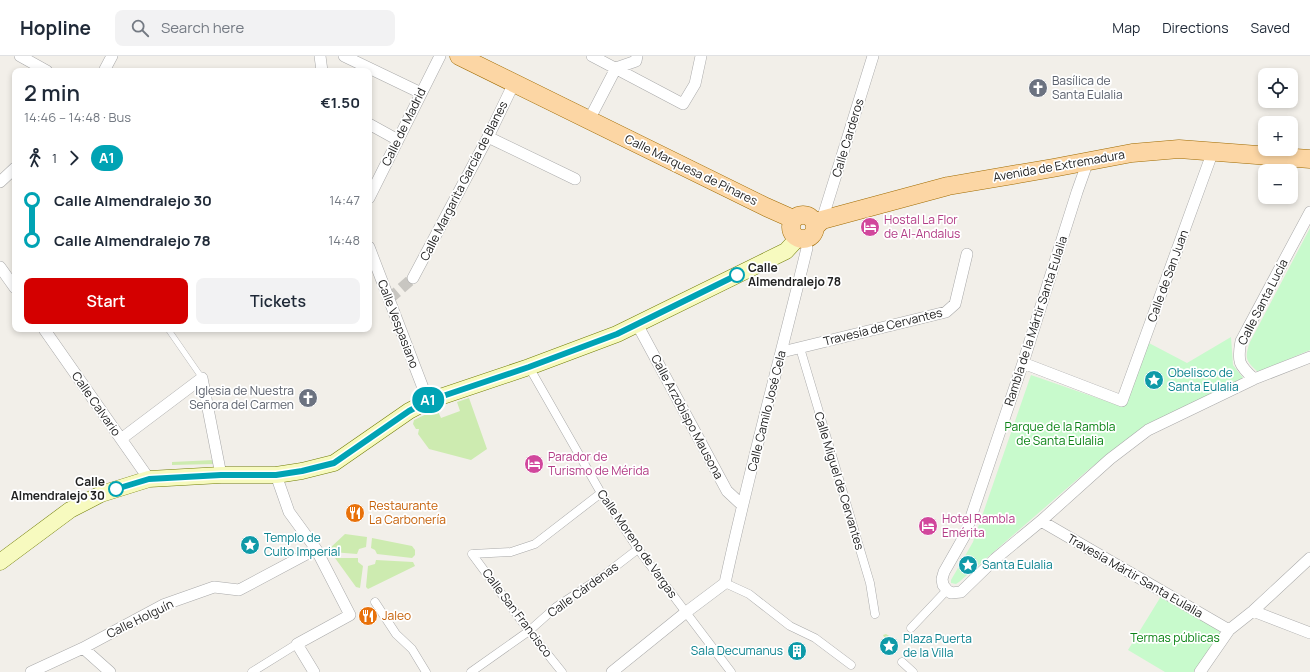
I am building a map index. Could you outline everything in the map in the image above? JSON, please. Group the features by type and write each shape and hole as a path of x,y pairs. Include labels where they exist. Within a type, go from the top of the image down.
{"main road":[{"name":"Calle Marquesa de Pinares","path":"459,56 766,208 793,219 800,215 806,215 812,218 810,231"},
{"name":"Avenida de Extremadura","path":"810,231 948,186 1145,151 1180,149 1310,159"},
{"path":"0,562 70,510 101,494 149,479 221,475 276,475 302,471 334,463 409,411 428,401 529,367 617,334 786,251 810,231"}],"street":[{"path":"20,56 42,68"},
{"path":"106,68 112,56"},
{"path":"320,56 322,68"},
{"path":"344,56 369,68"},
{"name":"Calle de Madrid","path":"372,192 440,56"},
{"path":"592,56 683,104 694,84 701,56"},
{"path":"590,120 616,68 636,61 637,56"},
{"name":"Calle Carderos","path":"810,231 873,56"},
{"path":"372,69 421,93"},
{"name":"Calle Margarita García de Blanes","path":"413,278 488,137 514,82"},
{"path":"372,126 398,140"},
{"path":"488,137 575,180"},
{"name":"Calle de San Juan","path":"1122,401 1213,151"},
{"name":"Rambla de la Mártir Santa Eulalia","path":"946,590 942,585 944,572 965,535 1023,363 1077,192 1088,162"},
{"path":"0,182 12,171"},
{"name":"Calle Santa Lucía","path":"1254,379 1242,368 1238,355 1241,341 1310,212"},
{"name":"Calle Camilo José Cela","path":"725,582 742,505 782,352 810,231"},
{"name":"Travesía de Cervantes","path":"782,352 946,312 955,304 967,254"},
{"name":"Calle Vespasiano","path":"372,256 428,401"},
{"path":"0,267 12,284"},
{"name":"Calle Arzobispo Mausona","path":"637,324 727,491 742,505"},
{"name":"Calle Calvario","path":"46,332 149,479"},
{"name":"Calle Miguel de Cervantes","path":"800,348 870,583 876,614"},
{"path":"911,628 946,590 951,593 961,592 995,559 1041,521 1110,459 1148,430 1254,379 1310,357"},
{"name":"Rambla de la Mártir Santa Eulalia","path":"1023,363 1122,401"},
{"name":"Calle Moreno de Vargas","path":"529,367 601,493 638,549 731,672"},
{"path":"121,439 202,378 221,475"},
{"path":"252,672 297,644 350,615 316,549 289,512 276,475"},
{"name":"Calle San Francisco","path":"562,672 529,631 472,554 511,552 535,544 601,493"},
{"name":"Travesía Mártir Santa Eulalia","path":"1041,521 1229,630"},
{"name":"Calle Holguín","path":"31,672 83,648 163,605 214,588 238,590 316,549"},
{"name":"Calle Cárdenas","path":"471,672 529,631 556,607 603,576 638,549"},
{"path":"1200,672 1229,630 1253,611 1310,558"},
{"path":"612,672 725,582 749,594 790,626 815,638 851,665"},
{"path":"376,602 396,634 412,649 426,672"},
{"path":"1253,611 1310,633"},
{"path":"297,644 314,672"},
{"path":"83,648 110,672"},
{"path":"902,662 913,672"}],"lane":[{"path":"170,332 202,378"}],"green space":[{"path":"1310,228 1310,350 1258,372 1247,359 1247,352 1250,342"},
{"name":"Parque de la Rambla de Santa Eulalia","path":"1231,337 1233,365 1244,379 1150,423 1088,470 959,582 956,584 951,583 951,580 973,542 1031,375 1123,407 1147,342 1187,363"},
{"path":"469,398 487,449 471,460 429,449 418,434 419,429 416,429 413,424 414,420 437,409 441,418 460,411 457,402"},
{"path":"214,460 214,464 172,465 172,462"},
{"path":"345,534 367,537 366,547 359,549 357,554 332,552 329,549"},
{"path":"372,538 412,546 415,550 415,555 412,558 377,554 375,550 371,548"},
{"path":"335,558 358,558 358,562 363,566 360,588 356,587"},
{"path":"376,560 413,562 415,566 368,589 366,587 368,566 375,564"},
{"name":"Termas públicas","path":"1163,593 1229,630 1200,672 1165,672 1128,650"},
{"path":"886,634 891,637 893,643 891,648 884,650 879,648 887,648 891,644 889,638 884,637 883,635"}],"tunnel":[{"path":"389,299 413,278"}],"bus line":[{"name":"A1","path":"116,489 149,479 221,475 276,475 302,471 334,463 409,411 428,401 529,367 617,334 737,275"}],"place":[{"name":"Basílica de Santa Eulalia","path":"1038,88"},
{"name":"Hostal La Flor de Al-Andalus","path":"870,227"},
{"name":"Calle Almendralejo 78","path":"737,275"},
{"name":"Obelisco de Santa Eulalia","path":"1154,380"},
{"name":"Iglesia de Nuestra Señora del Carmen","path":"308,398"},
{"name":"Parador de Turismo de Mérida","path":"534,464"},
{"name":"Calle Almendralejo 30","path":"116,489"},
{"name":"Restaurante La Carbonería","path":"355,513"},
{"name":"Hotel Rambla Emérita","path":"928,526"},
{"name":"Templo de Culto Imperial","path":"250,545"},
{"name":"Santa Eulalia","path":"968,565"},
{"name":"Jaleo","path":"368,616"},
{"name":"Plaza Puerta de la Villa","path":"889,646"},
{"name":"Sala Decumanus","path":"797,651"}]}
